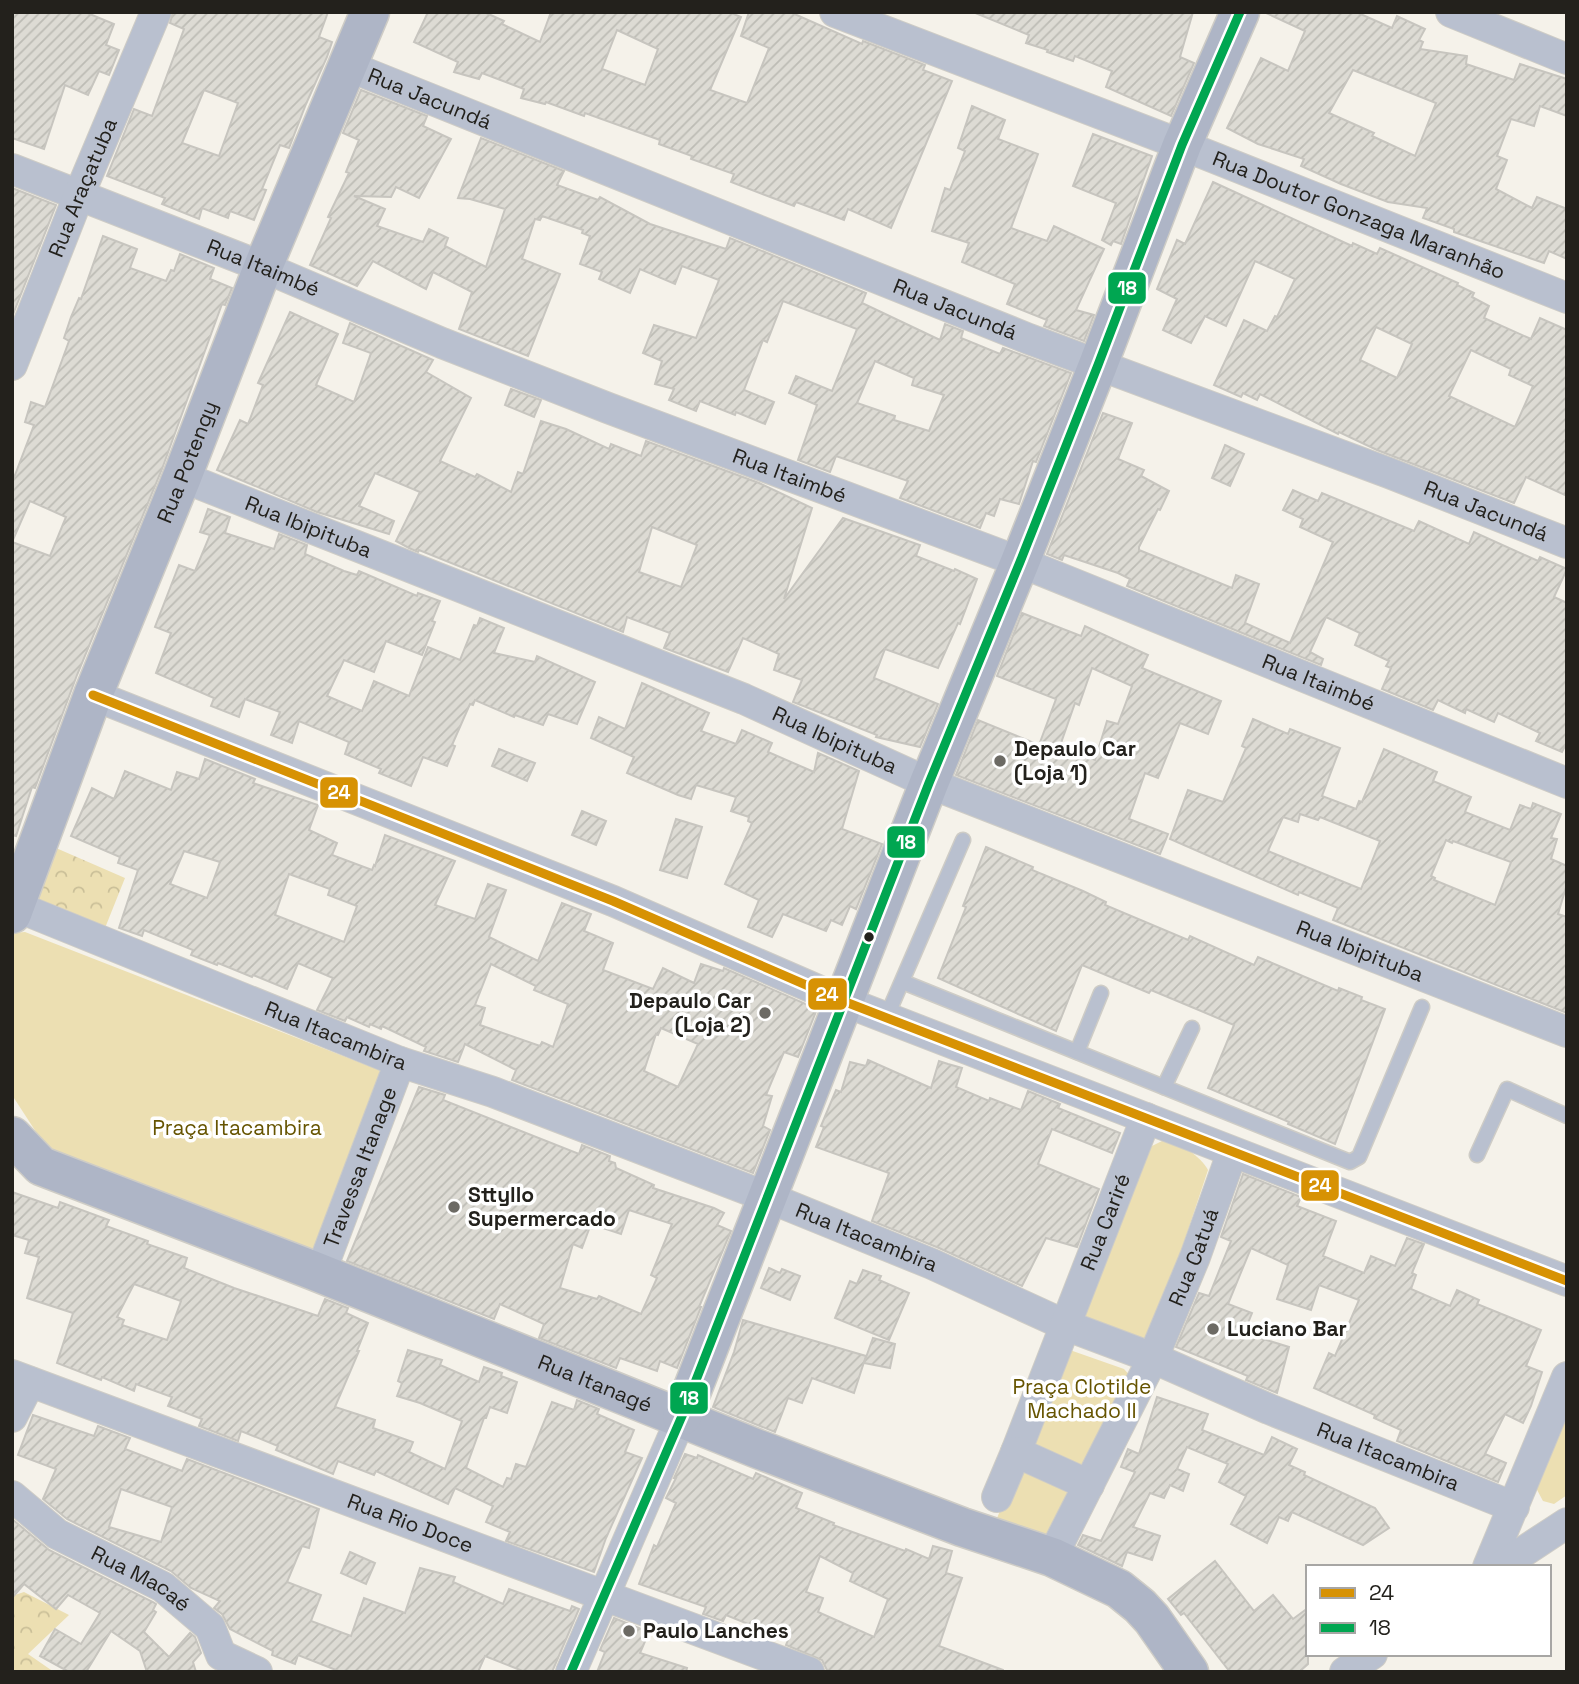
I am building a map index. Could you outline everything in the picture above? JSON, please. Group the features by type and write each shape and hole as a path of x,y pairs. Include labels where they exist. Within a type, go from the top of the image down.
{"main road":[{"name":"Rua Potengy","path":"14,910 93,695 182,477 263,267 370,12"},
{"path":"682,1416 929,783 1098,365 1182,145 1240,12"},
{"name":"Rua Itanagé","path":"12,1136 26,1161 682,1416 758,1449 962,1527 1052,1558 1119,1589 1140,1606 1179,1658"}],"street":[{"name":"Rua Araçatuba","path":"12,365 79,195 156,12"},
{"name":"Rua Doutor Gonzaga Maranhão","path":"835,12 1182,145 1567,298"},
{"path":"1451,12 1567,59"},
{"name":"Rua Jacundá","path":"348,66 1098,365 1389,472 1567,543"},
{"name":"Rua Itaimbé","path":"12,169 263,267 506,368 1020,562 1567,783"},
{"name":"Rua Ibipituba","path":"182,477 744,699 929,783 1567,1032"},
{"path":"93,695 613,901 843,1001 1567,1281"},
{"name":"Rua Itacambira","path":"14,910 400,1062 493,1092 767,1197 932,1264 1065,1325 1153,1358 1269,1409 1514,1507"},
{"name":"Travessa Itanage","path":"320,1274 400,1062"},
{"name":"Rua Cariré","path":"997,1497 1146,1118"},
{"name":"Rua Catuá","path":"1052,1558 1153,1358 1195,1257 1232,1153"},
{"path":"1489,1565 1567,1377"},
{"path":"12,1417 21,1378"},
{"name":"Rua Rio Doce","path":"21,1378 808,1672"},
{"path":"571,1672 682,1416"},
{"path":"1016,1452 1089,1485"},
{"name":"Rua Macaé","path":"12,1496 57,1534 163,1587 210,1627 221,1655 257,1672"},
{"path":"1503,1565 1567,1522"},
{"path":"1345,1672 1369,1656"}],"lane":[{"path":"886,1018 962,840"},
{"path":"903,982 1350,1162 1359,1157 1422,1007"},
{"path":"1077,1052 1101,993"},
{"path":"1164,1087 1192,1028"},
{"path":"1478,1155 1507,1089 1567,1116"}],"green space":[{"path":"56,848 125,878 103,933 31,901"},
{"name":"Praça Itacambira","path":"25,932 379,1070 386,1085 312,1270 65,1161 38,1135 12,1095 12,937 14,933"},
{"path":"1164,1140 1189,1151 1208,1170 1148,1350 1074,1312 1148,1148"},
{"name":"Praça Clotilde Machado II","path":"1067,1349 1124,1369 1131,1377 1050,1543 994,1526 1059,1359"},
{"path":"1567,1407 1567,1495 1554,1504 1543,1501 1535,1486"},
{"path":"24,1592 69,1615 28,1654 54,1672 12,1672 12,1596"}],"building":[{"path":"12,12 85,12 114,24 106,45 119,50 109,75 99,71 88,95 65,85 44,149 12,138"},
{"path":"173,12 328,12 319,37 332,42 327,57 289,148 280,145 262,189 266,190 254,220 230,211 228,218 202,208 199,219 162,204 165,198 107,176 134,109 152,116 184,29 170,23","holes":["204,90 238,103 219,156 182,143"]},
{"path":"428,12 484,12 540,42 551,12 729,12 741,17 710,90 747,103 769,48 741,36 749,12 790,12 862,44 863,41 925,65 923,70 952,81 891,228 848,209 844,220 796,202 794,206 731,182 734,174 691,159 692,156 659,144 660,140 585,113 584,116 546,102 545,104 521,98 524,89 482,73 479,79 454,72 458,62 414,42","holes":["617,30 658,49 645,85 602,69"]},
{"path":"973,12 1193,12 1180,57 1194,63 1171,116 1106,87 1112,71 1075,56 1073,61 1047,52 1048,50 1026,43 1029,35"},
{"path":"1264,12 1356,12 1392,28 1397,16 1425,29 1419,40 1423,42 1420,49 1467,56 1466,64 1514,80 1520,64 1567,79 1567,116 1540,106 1534,126 1511,119 1497,156 1507,160 1496,189 1532,208 1537,197 1567,209 1567,259 1549,251 1544,263 1454,232 1454,229 1423,218 1427,208 1388,202 1341,184 1301,166 1304,159 1258,144 1227,128 1261,58 1288,71 1305,31","holes":["1353,70 1436,103 1415,156 1372,136 1374,133 1329,113"]},
{"path":"361,90 427,116 423,126 451,139 419,198 396,187 391,197 354,196 385,209 377,226 423,242 429,229 448,238 445,246 486,267 505,209 458,198 481,138 564,171 557,185 598,200 600,197 650,224 726,249 730,238 866,293 862,303 940,340 945,324 963,331 961,338 1000,354 1003,348 1071,373 1036,462 1033,461 1019,504 1000,499 994,516 986,513 980,528 900,498 908,481 836,456 830,472 798,460 817,405 789,393 796,376 832,391 857,329 783,301 767,342 763,340 744,390 774,402 765,424 700,401 696,411 669,400 674,389 655,384 662,361 643,353 654,325 696,338 719,280 682,266 675,284 640,269 630,293 599,279 602,272 580,264 590,236 582,233 583,230 542,216 540,220 535,219 522,259 560,274 528,356 459,329 472,292 433,272 426,289 373,261 357,286 310,265 331,218 328,217 349,173 346,172 359,140 343,133","holes":["875,361 914,378 912,385 944,395 929,431 894,420 895,416 857,403"]},
{"path":"972,106 1005,120 998,139 1038,154 1011,228 1047,241 1054,226 1104,249 1076,310 1094,315 1084,341 1044,326 1047,320 1007,304 1015,284 962,262 969,243 932,231 945,188 950,190 965,151 958,148"},
{"path":"1093,134 1152,156 1121,244 1113,241 1111,245 1102,240 1116,203 1073,186"},
{"path":"1213,182 1352,246 1353,243 1377,254 1380,248 1458,283 1457,285 1474,293 1472,297 1489,306 1484,318 1531,339 1540,318 1567,330 1567,496 1526,477 1514,503 1377,450 1339,432 1338,434 1260,394 1257,400 1243,393 1241,397 1214,385 1244,320 1267,331 1275,316 1277,317 1295,279 1255,261 1226,326 1205,316 1191,343 1163,330 1177,299 1157,289 1177,240 1185,244","holes":["1376,327 1412,344 1397,378 1360,360","1471,350 1511,369 1509,375 1533,386 1515,427 1449,396"]},
{"path":"12,188 56,205 12,317"},
{"path":"103,236 137,249 130,268 166,281 171,270 174,271 180,254 214,268 210,279 232,288 225,305 222,304 162,469 77,675 35,788 32,787 16,836 12,835 12,483 34,425 25,422 31,402 45,407 69,341 64,338 71,317 79,298 81,299","holes":["30,501 66,517 50,556 12,542"]},
{"path":"290,312 338,334 316,385 354,402 371,353 343,343 350,323 433,360 426,372 471,398 440,461 475,477 477,474 511,492 518,472 523,474 541,421 566,429 609,449 611,444 641,456 646,441 759,483 812,508 784,599 843,518 920,545 916,556 977,579 960,624 958,623 938,668 885,649 874,678 938,704 920,747 876,737 877,735 793,702 802,680 774,670 779,654 743,638 728,672 664,648 670,633 627,617 623,632 409,548 396,541 420,492 375,473 359,506 394,521 389,534 317,512 217,470 240,420 248,424 263,385 258,383","holes":["652,527 697,545 681,587 639,572"]},
{"path":"511,389 541,400 534,417 505,405"},
{"path":"1103,413 1132,423 1118,459 1144,470 1141,476 1169,491 1139,550 1232,588 1236,575 1259,584 1245,623 1290,643 1333,542 1300,527 1303,519 1283,510 1293,490 1318,501 1322,493 1414,531 1419,521 1469,544 1474,532 1538,561 1540,557 1567,569 1554,597 1567,603 1567,742 1562,752 1536,741 1540,733 1498,713 1494,722 1466,709 1465,713 1438,700 1433,710 1382,689 1391,668 1386,666 1389,661 1355,645 1360,633 1326,617 1310,652 1323,659 1321,665 1127,586 1130,579 1118,573 1064,555 1062,560 1047,554"},
{"path":"1225,445 1244,454 1230,486 1212,478"},
{"path":"208,509 230,517 225,533 274,549 279,534 307,545 305,554 344,571 357,575 359,571 417,596 418,593 440,601 422,655 386,641 374,672 344,660 327,696 362,711 374,681 409,696 428,647 460,660 474,625 477,626 480,618 504,628 494,653 535,662 537,656 595,682 577,724 548,714 543,725 515,715 514,717 475,700 473,705 470,704 452,745 455,746 447,766 423,757 411,786 379,773 381,769 345,754 349,742 299,721 292,743 271,735 280,712 245,699 239,717 211,706 214,698 156,673 171,633 155,627 179,565 195,571 210,535 200,532"},
{"path":"1022,613 1081,636 1085,626 1148,655 1142,668 1221,701 1208,734 1180,723 1158,778 1145,773 1129,819 1168,834 1160,854 956,775 978,720 1039,745 1056,699 997,676","holes":["1092,668 1132,686 1118,724 1107,721 1095,760 1060,746 1075,703 1079,705"]},
{"path":"642,683 709,713 701,731 736,744 742,730 772,743 768,752 814,772 818,753 859,771 842,829 882,844 856,909 850,906 842,925 831,920 826,931 783,914 772,937 748,927 759,900 725,884 752,823 748,821 749,817 731,811 736,797 696,785 691,799 678,795 627,773 634,757 591,738 599,717 625,729"},
{"path":"1253,719 1288,734 1290,729 1340,748 1322,796 1356,809 1359,801 1362,802 1384,749 1437,772 1433,781 1471,797 1465,812 1510,830 1520,805 1531,809 1533,803 1561,814 1551,838 1557,839 1551,859 1567,866 1567,884 1558,914 1567,917 1567,1013 1333,920 1338,908 1299,892 1298,895 1170,839 1188,790 1223,802 1246,748 1242,746","holes":["1300,814 1318,820 1320,817 1380,841 1361,889 1268,851 1283,817 1298,822","1446,840 1511,862 1495,905 1434,880 1431,876"]},
{"path":"499,749 535,763 527,781 492,766"},
{"path":"205,759 255,779 253,783 318,805 309,830 337,843 332,855 372,870 385,835 455,861 435,905 475,919 488,884 506,890 489,937 538,961 562,903 591,914 584,931 613,943 603,970 653,989 663,968 694,983 701,964 723,971 724,968 817,1009 798,1057 784,1052 766,1095 772,1096 763,1126 770,1130 753,1173 512,1080 516,1070 465,1044 458,1062 424,1051 426,1047 382,1026 381,1029 370,1024 369,1027 347,1017 345,1021 317,1010 333,978 298,963 287,989 191,955 193,950 144,930 142,936 119,928 138,870 118,863 120,857 71,836 92,788 114,799 125,771 171,790 177,772 199,779","holes":["184,851 220,862 207,898 170,884","289,874 330,889 328,895 357,906 344,942 275,915","491,964 536,986 534,990 568,1004 553,1047 542,1042 540,1046 480,1025 485,1008 475,1005","661,1028 698,1044 678,1087 644,1071 656,1034 658,1035"]},
{"path":"582,811 606,821 596,845 572,835"},
{"path":"676,819 702,827 687,878 660,870"},
{"path":"986,847 1106,902 1105,905 1188,940 1190,936 1254,965 1258,957 1338,991 1339,988 1362,997 1361,1000 1385,1009 1335,1144 1208,1088 1234,1025 1151,990 1149,993 1082,965 1056,1031 938,978"},
{"path":"868,1060 931,1088 939,1061 962,1068 956,1087 989,1101 990,1098 1021,1110 1028,1091 1060,1104 1058,1108 1120,1133 1112,1153 1052,1129 1038,1164 1099,1189 1077,1247 1046,1238 1022,1286 872,1221 889,1173 816,1147 824,1127 821,1126 836,1090 841,1092 850,1062 866,1066"},
{"path":"419,1087 445,1095 443,1100 579,1154 582,1145 610,1156 609,1161 615,1163 616,1168 654,1185 653,1188 724,1213 717,1225 731,1231 677,1368 660,1361 657,1371 620,1358 616,1368 539,1338 544,1324 500,1304 494,1319 347,1261","holes":["629,1210 672,1224 651,1275 657,1278 641,1314 599,1296 597,1299 560,1288 573,1244 582,1248 591,1224 621,1234"]},
{"path":"1243,1174 1301,1197 1297,1206 1336,1221 1323,1256 1364,1273 1371,1256 1395,1266 1407,1238 1424,1244 1412,1273 1416,1275 1411,1289 1450,1306 1457,1290 1479,1300 1477,1304 1541,1330 1526,1366 1542,1372 1531,1406 1523,1423 1505,1414 1485,1454 1506,1463 1498,1482 1397,1441 1401,1430 1374,1418 1375,1415 1314,1388 1329,1353 1335,1356 1359,1300 1319,1285 1311,1310 1277,1299 1288,1265 1251,1248 1228,1304 1252,1313 1244,1333 1289,1347 1277,1393 1246,1380 1248,1376 1176,1347 1199,1293 1209,1296 1231,1241 1221,1237"},
{"path":"12,1192 58,1208 60,1202 109,1220 106,1226 187,1258 184,1268 234,1288 318,1316 325,1299 348,1308 346,1313 368,1323 335,1407 375,1420 373,1428 413,1442 409,1452 445,1469 462,1421 397,1396 402,1383 398,1381 408,1350 442,1360 440,1365 479,1382 484,1367 502,1373 501,1376 517,1382 507,1413 490,1407 466,1468 503,1487 507,1478 511,1479 516,1464 526,1467 552,1402 574,1410 577,1400 599,1409 597,1414 634,1430 625,1452 642,1458 606,1538 594,1572 506,1541 510,1532 486,1522 493,1506 455,1488 448,1504 376,1471 374,1475 338,1461 333,1474 276,1450 278,1446 241,1431 238,1441 199,1426 202,1419 168,1406 172,1397 136,1384 134,1391 102,1377 101,1380 57,1363 73,1313 27,1298 39,1257 25,1253 29,1240 12,1235","holes":["134,1284 181,1301 167,1340 122,1325 124,1320 117,1317"]},
{"path":"769,1268 780,1273 782,1269 800,1276 790,1300 761,1288"},
{"path":"863,1270 881,1276 879,1280 909,1293 889,1340 835,1318 850,1281 857,1284"},
{"path":"743,1320 866,1356 854,1393 812,1378 802,1403 788,1398 775,1432 713,1407"},
{"path":"873,1338 895,1344 890,1368 864,1363"},
{"path":"1157,1397 1208,1414 1202,1430 1264,1455 1272,1437 1297,1449 1289,1465 1305,1472 1304,1475 1375,1508 1389,1528 1363,1545 1292,1512 1288,1521 1279,1517 1267,1543 1231,1524 1246,1496 1219,1482 1228,1464 1187,1447 1177,1469 1189,1474 1183,1491 1170,1485 1164,1498 1150,1493 1133,1527 1160,1536 1152,1560 1127,1552 1122,1566 1078,1545 1083,1535 1101,1541 1135,1472 1121,1467 1128,1449 1139,1454"},
{"path":"33,1415 94,1436 98,1426 130,1438 125,1449 182,1471 187,1459 319,1509 309,1548 302,1546 287,1582 321,1595 311,1621 351,1636 364,1598 405,1613 420,1568 455,1577 453,1582 503,1604 509,1589 570,1611 572,1606 579,1609 552,1672 525,1672 485,1656 478,1672 341,1672 298,1655 295,1664 272,1655 273,1651 230,1629 222,1614 214,1608 220,1601 191,1588 171,1571 67,1519 43,1499 56,1469 18,1455","holes":["121,1489 172,1507 161,1542 109,1527"]},
{"path":"685,1454 697,1458 698,1455 753,1479 756,1473 802,1493 796,1508 834,1523 833,1525 929,1559 933,1546 952,1551 946,1573 962,1578 939,1646 1003,1672 828,1672 822,1660 786,1645 788,1640 726,1615 723,1621 703,1614 706,1607 639,1584 654,1545 657,1547 676,1503 666,1498","holes":["820,1556 853,1573 850,1581 888,1599 874,1637 818,1612 823,1598 806,1592"]},
{"path":"12,1519 49,1550 156,1604 153,1610 156,1612 144,1632 169,1657 190,1633 195,1637 201,1653 193,1662 196,1672 147,1672 140,1651 111,1631 86,1672 69,1672 40,1656 55,1629 81,1644 100,1613 68,1595 56,1609 24,1584 12,1598"},
{"path":"350,1552 375,1563 366,1584 341,1573"},
{"path":"1215,1561 1254,1611 1273,1595 1293,1619 1306,1609 1308,1664 1299,1672 1230,1672 1184,1613 1181,1615 1168,1599"},
{"path":"614,1618 649,1632 640,1653 687,1668 686,1672 597,1672 605,1652 600,1650"}],"transit line":[{"name":"18","path":"571,1672 682,1416 929,783 1098,365 1182,145 1240,12"},
{"name":"24","path":"93,695 613,901 843,1001 1567,1281"}],"place":[{"name":"Depaulo Car (Loja 1)","path":"1000,761"},
{"name":"Depaulo Car (Loja 2)","path":"765,1013"},
{"name":"Sttyllo Supermercado","path":"454,1207"},
{"name":"Luciano Bar","path":"1213,1329"},
{"name":"Paulo Lanches","path":"629,1631"}]}
